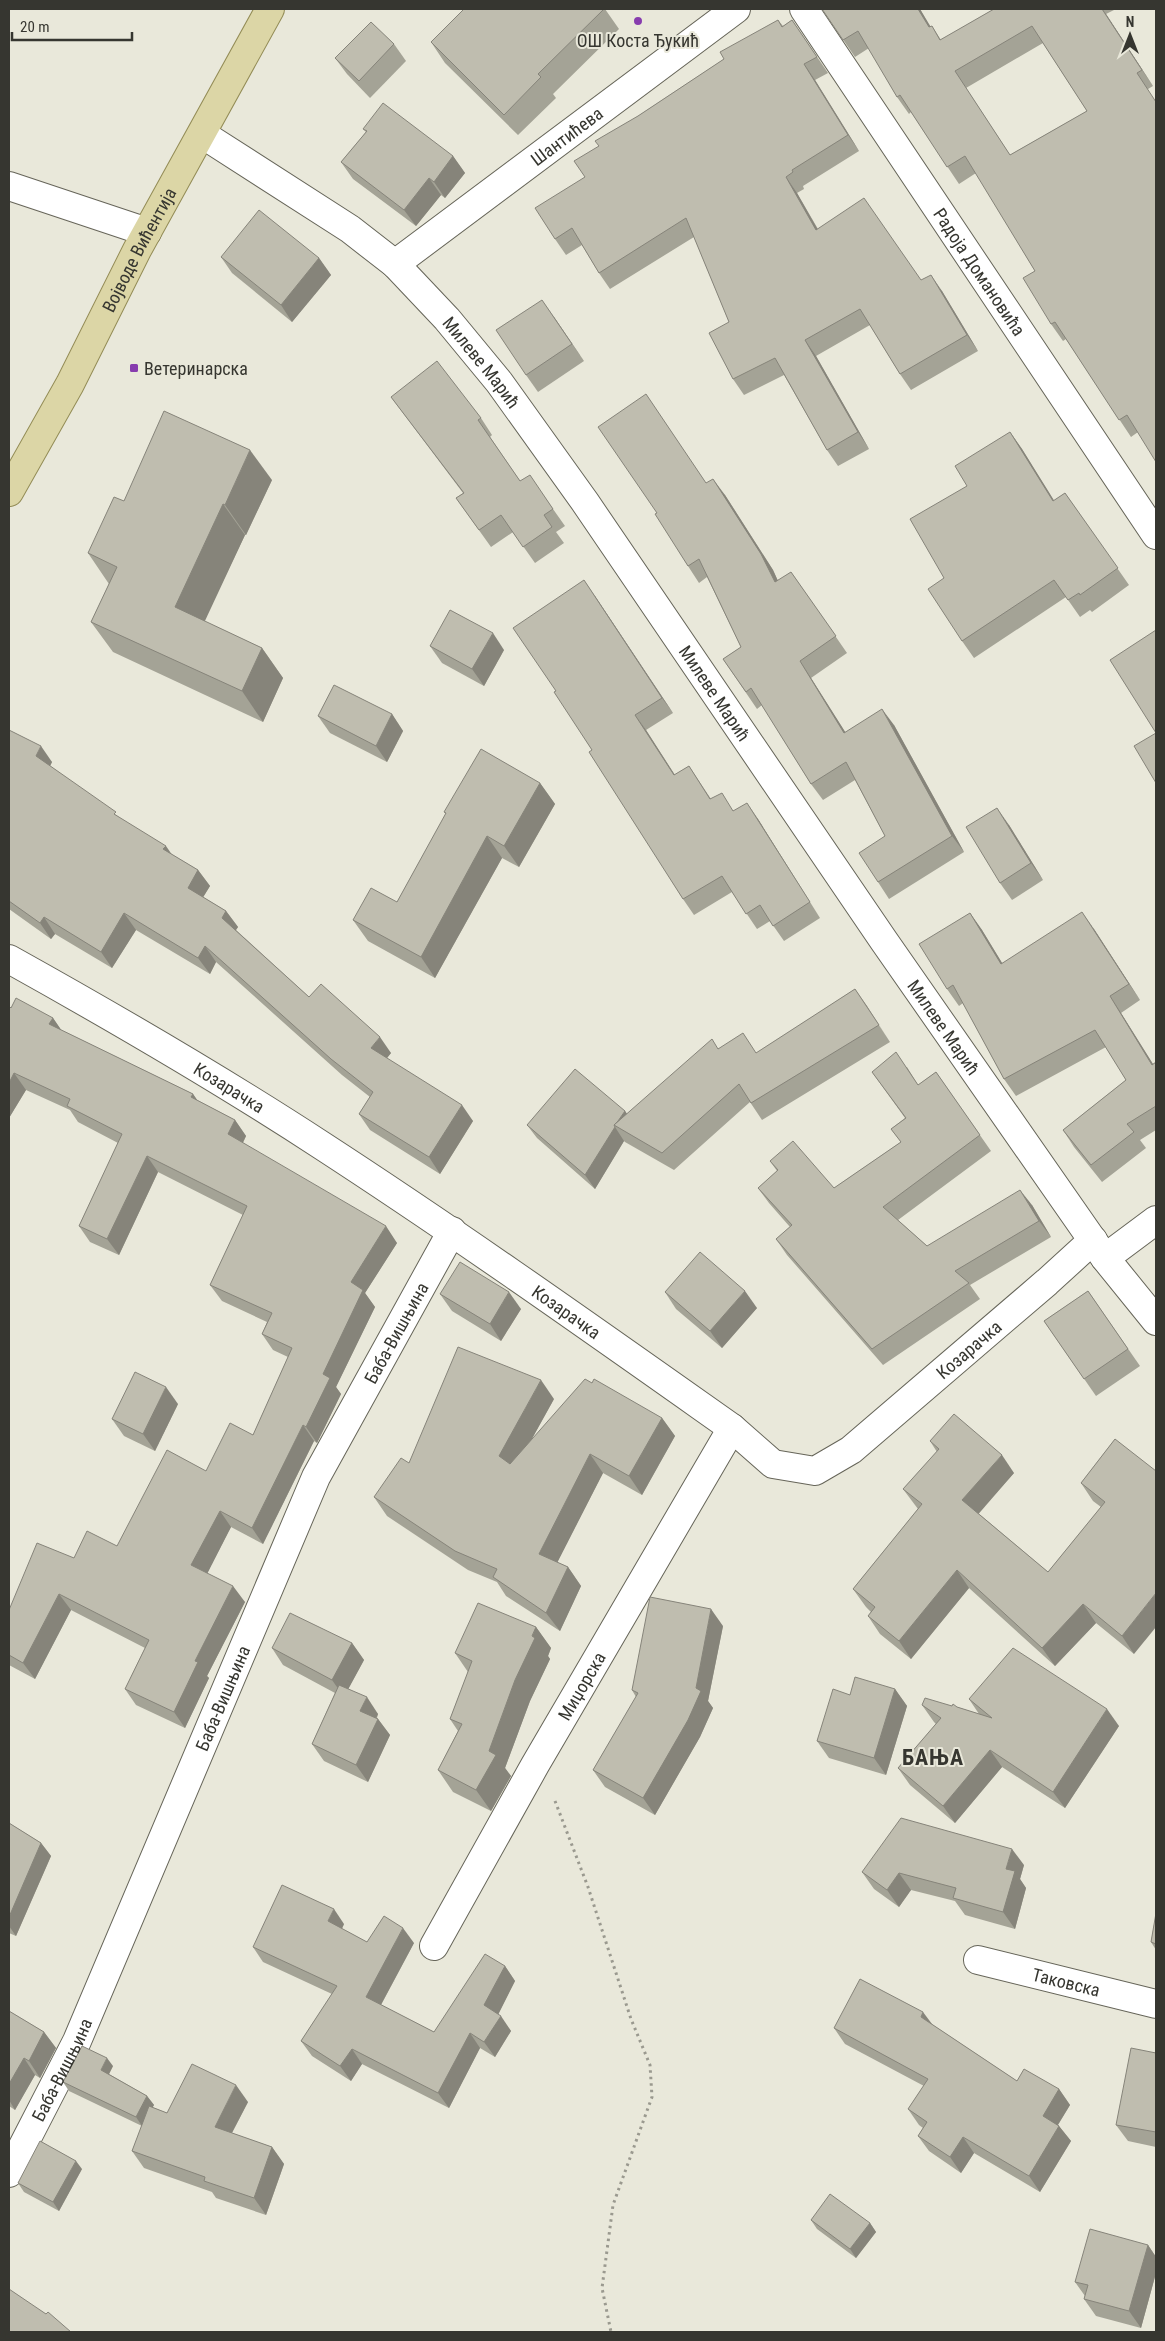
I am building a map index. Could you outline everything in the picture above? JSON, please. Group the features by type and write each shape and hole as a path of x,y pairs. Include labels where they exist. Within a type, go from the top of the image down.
{"main road":[{"name":"Војводе Вићентија","path":"9,492 70,384 147,232 270,9"}],"street":[{"name":"Шантићева","path":"396,264 736,9"},
{"name":"Радоја Домановића","path":"804,9 1156,536"},
{"name":"Милеве Марић","path":"202,134 350,229 396,264 447,319 493,375 563,471 884,941 1099,1249 1156,1321"},
{"path":"9,186 147,232"},
{"name":"Козарачка","path":"9,959 186,1061 320,1144 452,1231 732,1428 773,1464 815,1471 851,1450 1047,1282 1099,1249 1156,1220"},
{"name":"Баба-Вишњина","path":"9,2173 76,2040 316,1477 452,1231"},
{"name":"Миџорска","path":"434,1946 535,1765 732,1428"},
{"name":"Таковска","path":"978,1960 1156,2004"}],"path":[{"path":"535,1765 550,1788 588,1887 631,2019 650,2065 652,2097 613,2205 602,2288 612,2332"}],"building":[{"path":"464,9 604,9 538,74 541,77 504,115 431,42"},
{"path":"822,9 918,9 929,27 932,26 940,40 994,9 1102,9 1142,70 1137,73 1156,102 1156,462 1127,415 1119,420 1055,322 1051,324 1023,278 1035,271 965,156 947,167 900,95 897,97 858,31 843,40","holes":["1032,26 1087,111 1010,155 955,71"]},
{"path":"778,20 782,27 792,20 817,57 804,64 848,135 792,170 793,172 786,177 816,230 864,198 921,280 931,275 967,335 900,374 860,309 805,340 858,432 827,450 775,358 733,379 709,333 729,322 686,218 599,273 572,228 555,239 535,208 585,177 574,161 599,146 595,141 638,116 724,59 720,52"},
{"path":"371,22 394,44 359,81 335,58"},
{"path":"383,103 453,156 434,182 429,178 404,210 341,162 367,131 363,129"},
{"path":"259,210 319,258 281,305 221,257"},
{"path":"542,300 572,344 526,375 496,330"},
{"path":"437,361 481,418 478,420 520,481 530,475 553,509 544,515 552,527 523,547 501,515 479,530 456,498 464,493 391,397"},
{"path":"646,394 706,483 713,479 761,554 775,582 791,572 836,636 800,661 844,733 882,709 952,836 878,882 859,853 885,836 846,762 811,784 751,688 746,692 723,659 741,647 699,559 688,566 655,514 657,513 598,427"},
{"path":"164,411 250,450 175,607 262,648 242,691 91,622 117,567 88,553 114,497 124,501"},
{"path":"1010,432 1053,501 1065,493 1118,568 1080,595 1079,593 1068,600 1054,580 962,641 928,589 944,578 910,519 967,486 955,466"},
{"path":"584,580 662,698 635,715 674,775 689,766 710,799 722,793 733,811 747,803 810,902 773,926 760,905 746,914 722,876 683,899 589,752 592,750 554,692 556,691 513,628"},
{"path":"450,610 493,633 472,669 430,646"},
{"path":"1156,630 1156,733 1110,660"},
{"path":"334,685 392,714 376,746 318,716"},
{"path":"9,730 41,746 36,756 116,812 114,814 166,846 163,849 198,870 188,888 226,911 222,918 309,997 321,984 380,1037 371,1048 462,1105 429,1157 359,1114 373,1092 331,1059 205,946 198,958 124,913 101,952 44,917 40,923 9,901"},
{"path":"1156,733 1156,783 1134,746"},
{"path":"481,749 540,783 504,846 487,836 421,957 353,920 371,888 397,902 446,813 444,812"},
{"path":"997,808 1031,863 1000,883 966,827"},
{"path":"1082,912 1129,984 1110,996 1152,1065 1156,1062 1156,1106 1127,1124 1134,1132 1091,1165 1063,1130 1126,1080 1095,1030 1004,1079 953,985 947,989 919,944 970,913 1001,964"},
{"path":"855,989 879,1025 751,1103 739,1084 662,1153 614,1125 712,1039 718,1049 743,1033 756,1053"},
{"path":"16,998 53,1018 49,1024 193,1094 191,1097 235,1120 228,1134 386,1226 351,1282 363,1290 323,1374 330,1378 306,1427 303,1425 252,1528 220,1511 191,1565 233,1586 195,1661 198,1662 174,1712 125,1689 149,1640 59,1594 23,1663 9,1655 9,1610 37,1543 74,1558 87,1531 117,1546 167,1450 206,1471 230,1423 253,1435 292,1348 262,1334 272,1313 210,1285 247,1206 147,1156 107,1239 79,1226 122,1134 67,1106 70,1099 14,1073 9,1083 9,1006 11,1008"},
{"path":"896,1052 918,1085 936,1072 980,1135 883,1207 927,1246 1020,1190 1039,1221 955,1271 969,1283 872,1349 776,1239 792,1225 758,1188 778,1170 770,1161 793,1141 834,1188 901,1142 891,1129 906,1118 872,1072"},
{"path":"575,1069 625,1111 614,1125 615,1127 585,1175 527,1125"},
{"path":"700,1252 745,1291 710,1331 665,1292"},
{"path":"460,1262 509,1292 490,1324 440,1294"},
{"path":"1088,1291 1128,1349 1084,1379 1044,1321"},
{"path":"458,1347 541,1380 499,1456 510,1464 585,1379 592,1383 594,1379 662,1418 629,1476 590,1454 539,1554 568,1567 546,1613 493,1577 497,1569 455,1551 374,1497 401,1458 409,1463"},
{"path":"135,1372 166,1387 143,1434 112,1419"},
{"path":"954,1414 1002,1455 962,1500 1048,1572 1105,1502 1081,1483 1115,1439 1156,1471 1156,1593 1122,1636 1083,1604 1042,1648 957,1570 899,1641 868,1616 875,1607 853,1589 922,1504 903,1489 939,1449 930,1441"},
{"path":"650,1597 711,1609 696,1688 701,1691 688,1720 643,1798 593,1770 638,1693 632,1690"},
{"path":"478,1603 536,1627 532,1636 535,1638 515,1680 489,1751 496,1755 476,1790 438,1770 462,1724 450,1719 472,1661 455,1653"},
{"path":"290,1613 352,1643 332,1680 272,1648"},
{"path":"1013,1648 1107,1709 1053,1792 990,1750 943,1806 898,1768 941,1718 922,1705 925,1698 952,1706 953,1704 992,1718 969,1699"},
{"path":"855,1677 895,1689 874,1758 817,1741 833,1689 850,1695"},
{"path":"339,1685 367,1697 360,1711 378,1719 356,1765 312,1744"},
{"path":"901,1818 1012,1849 1006,1869 1015,1871 1003,1912 953,1898 956,1888 899,1873 887,1890 862,1872"},
{"path":"9,1823 41,1843 9,1917"},
{"path":"282,1885 334,1909 328,1921 367,1942 384,1916 403,1928 366,1997 434,2032 485,1954 505,1966 484,2005 501,2016 484,2042 470,2033 438,2093 352,2049 340,2066 301,2041 337,1986 253,1947"},
{"path":"1156,1913 1156,1944 1151,1942"},
{"path":"860,1979 923,2012 921,2017 1017,2081 1024,2069 1059,2089 1043,2116 1059,2126 1029,2176 963,2137 950,2157 918,2136 927,2122 908,2109 928,2079 834,2028"},
{"path":"9,2011 44,2032 29,2061 24,2058 9,2084"},
{"path":"82,2046 107,2058 101,2070 147,2096 136,2117 63,2082"},
{"path":"1131,2048 1156,2053 1156,2132 1116,2125"},
{"path":"192,2064 236,2085 215,2127 272,2147 254,2198 204,2181 205,2177 132,2151 149,2106 167,2113"},
{"path":"40,2141 76,2161 53,2202 18,2183"},
{"path":"830,2194 870,2223 850,2249 811,2220"},
{"path":"1090,2229 1148,2245 1129,2311 1084,2299 1088,2285 1075,2282"},
{"path":"9,2289 46,2314 48,2312 71,2332 9,2332"}],"place":[{"name":"ОШ Коста Ђукић","path":"638,21"},
{"name":"Ветеринарска","path":"134,368"}],"district":[{"name":"БАЊА","path":"933,1757"}]}
